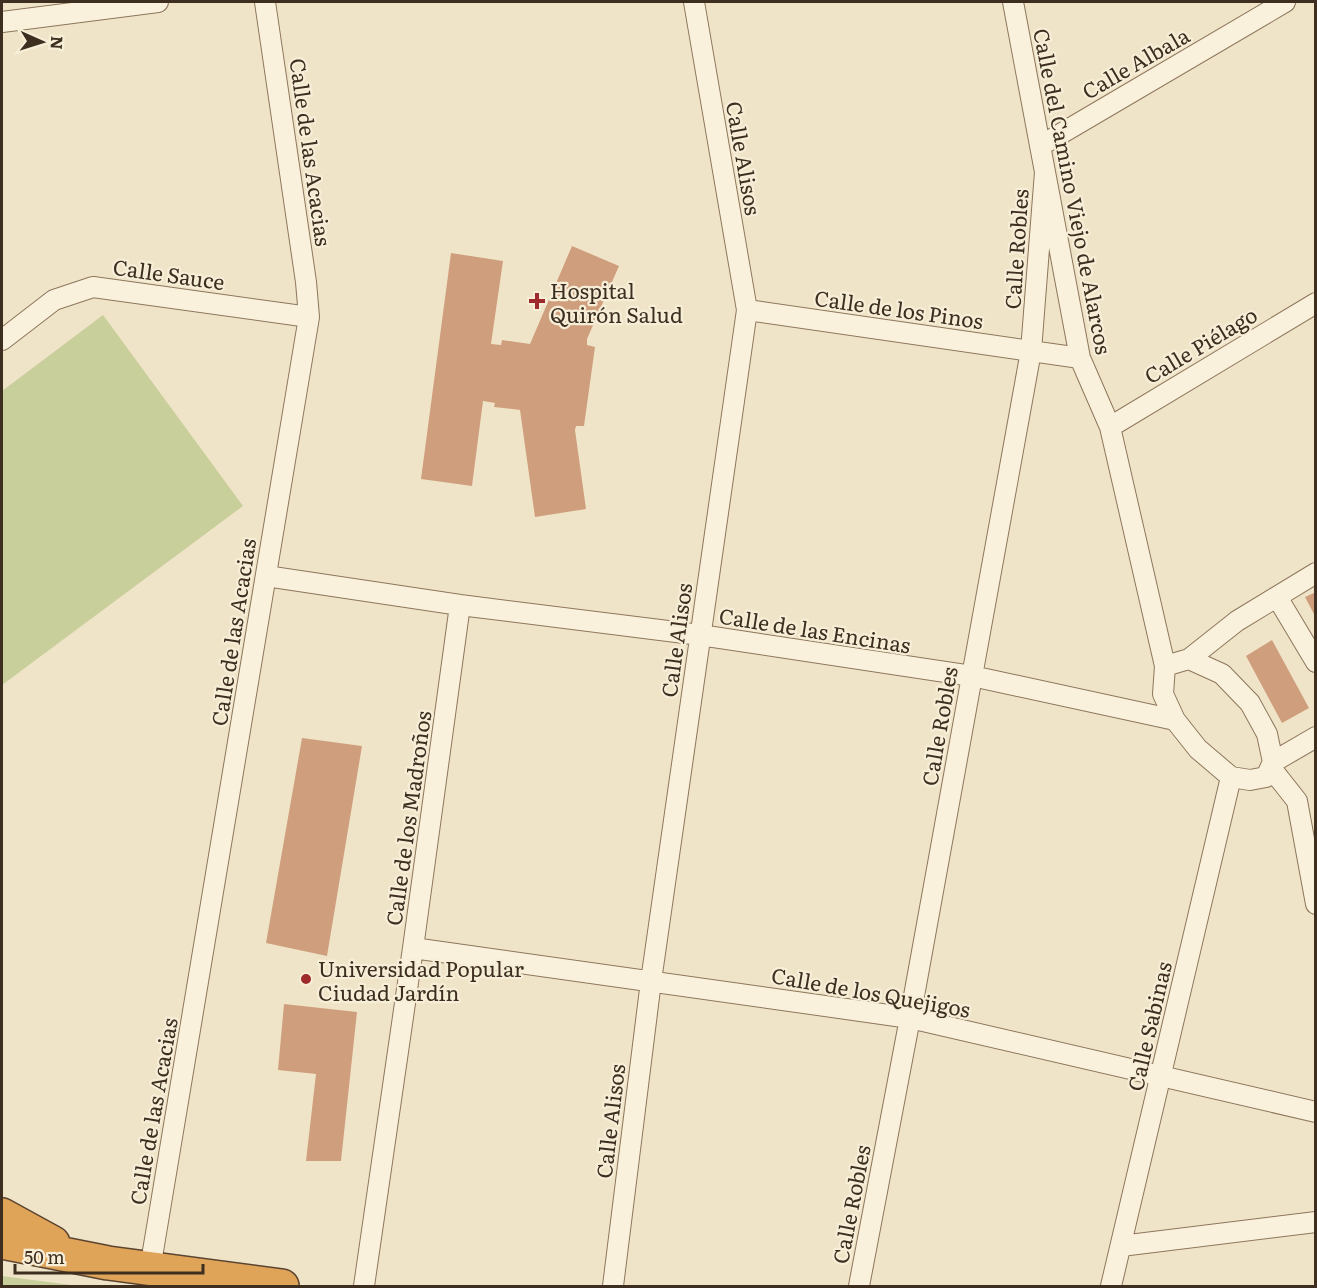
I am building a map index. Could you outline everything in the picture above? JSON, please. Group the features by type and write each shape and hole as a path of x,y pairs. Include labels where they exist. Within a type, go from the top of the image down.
{"highway":[{"path":"2,1215 78,1257"},
{"path":"2,1242 108,1263 282,1287"}],"street":[{"path":"2,22 158,2"},
{"name":"Calle de las Acacias","path":"150,1269 309,318 306,282 266,2"},
{"name":"Calle Alisos","path":"613,1287 651,981 747,310 694,2"},
{"name":"Calle del Camino Viejo de Alarcos","path":"1013,2 1080,358 1110,427 1165,666 1163,694 1175,720 1198,749 1231,777"},
{"name":"Calle Albala","path":"1040,146 1285,2"},
{"name":"Calle Robles","path":"859,1287 1031,351 1045,172"},
{"name":"Calle Sauce","path":"2,340 54,300 93,286 309,318"},
{"name":"Calle Piélago","path":"1110,427 1316,303"},
{"name":"Calle de los Pinos","path":"747,310 1080,358"},
{"path":"1165,666 1189,659 1237,621 1316,573"},
{"name":"Calle de las Encinas","path":"266,576 460,605 700,635 972,676 1175,720"},
{"path":"1277,597 1316,662"},
{"name":"Calle de los Madroños","path":"363,1287 460,605"},
{"path":"1189,659 1222,674 1250,703 1267,734 1272,765 1297,801 1316,904"},
{"path":"1231,777 1250,780 1266,777 1272,765 1316,737"},
{"name":"Calle Sabinas","path":"1112,1287 1231,777"},
{"name":"Calle de los Quejigos","path":"413,948 910,1018 1316,1112"},
{"path":"1121,1246 1316,1222"}],"green space":[{"path":"103,315 243,506 2,685 2,391"},
{"path":"2,1276 79,1286 2,1286"}],"building":[{"path":"572,246 619,266 587,339 587,345 595,347 584,426 576,426 575,430 586,509 535,517 520,410 494,407 495,403 483,401 472,486 421,479 451,253 503,261 491,344 501,345 502,340 530,344"},
{"path":"1316,592 1316,618 1305,597"},
{"path":"1272,640 1309,708 1282,723 1246,656"},
{"path":"302,738 362,746 327,956 266,943"},
{"path":"284,1004 357,1012 341,1161 306,1161 316,1074 278,1070"}],"place":[{"name":"Hospital Quirón Salud","path":"537,301"},
{"name":"Universidad Popular Ciudad Jardín","path":"306,979"}]}
